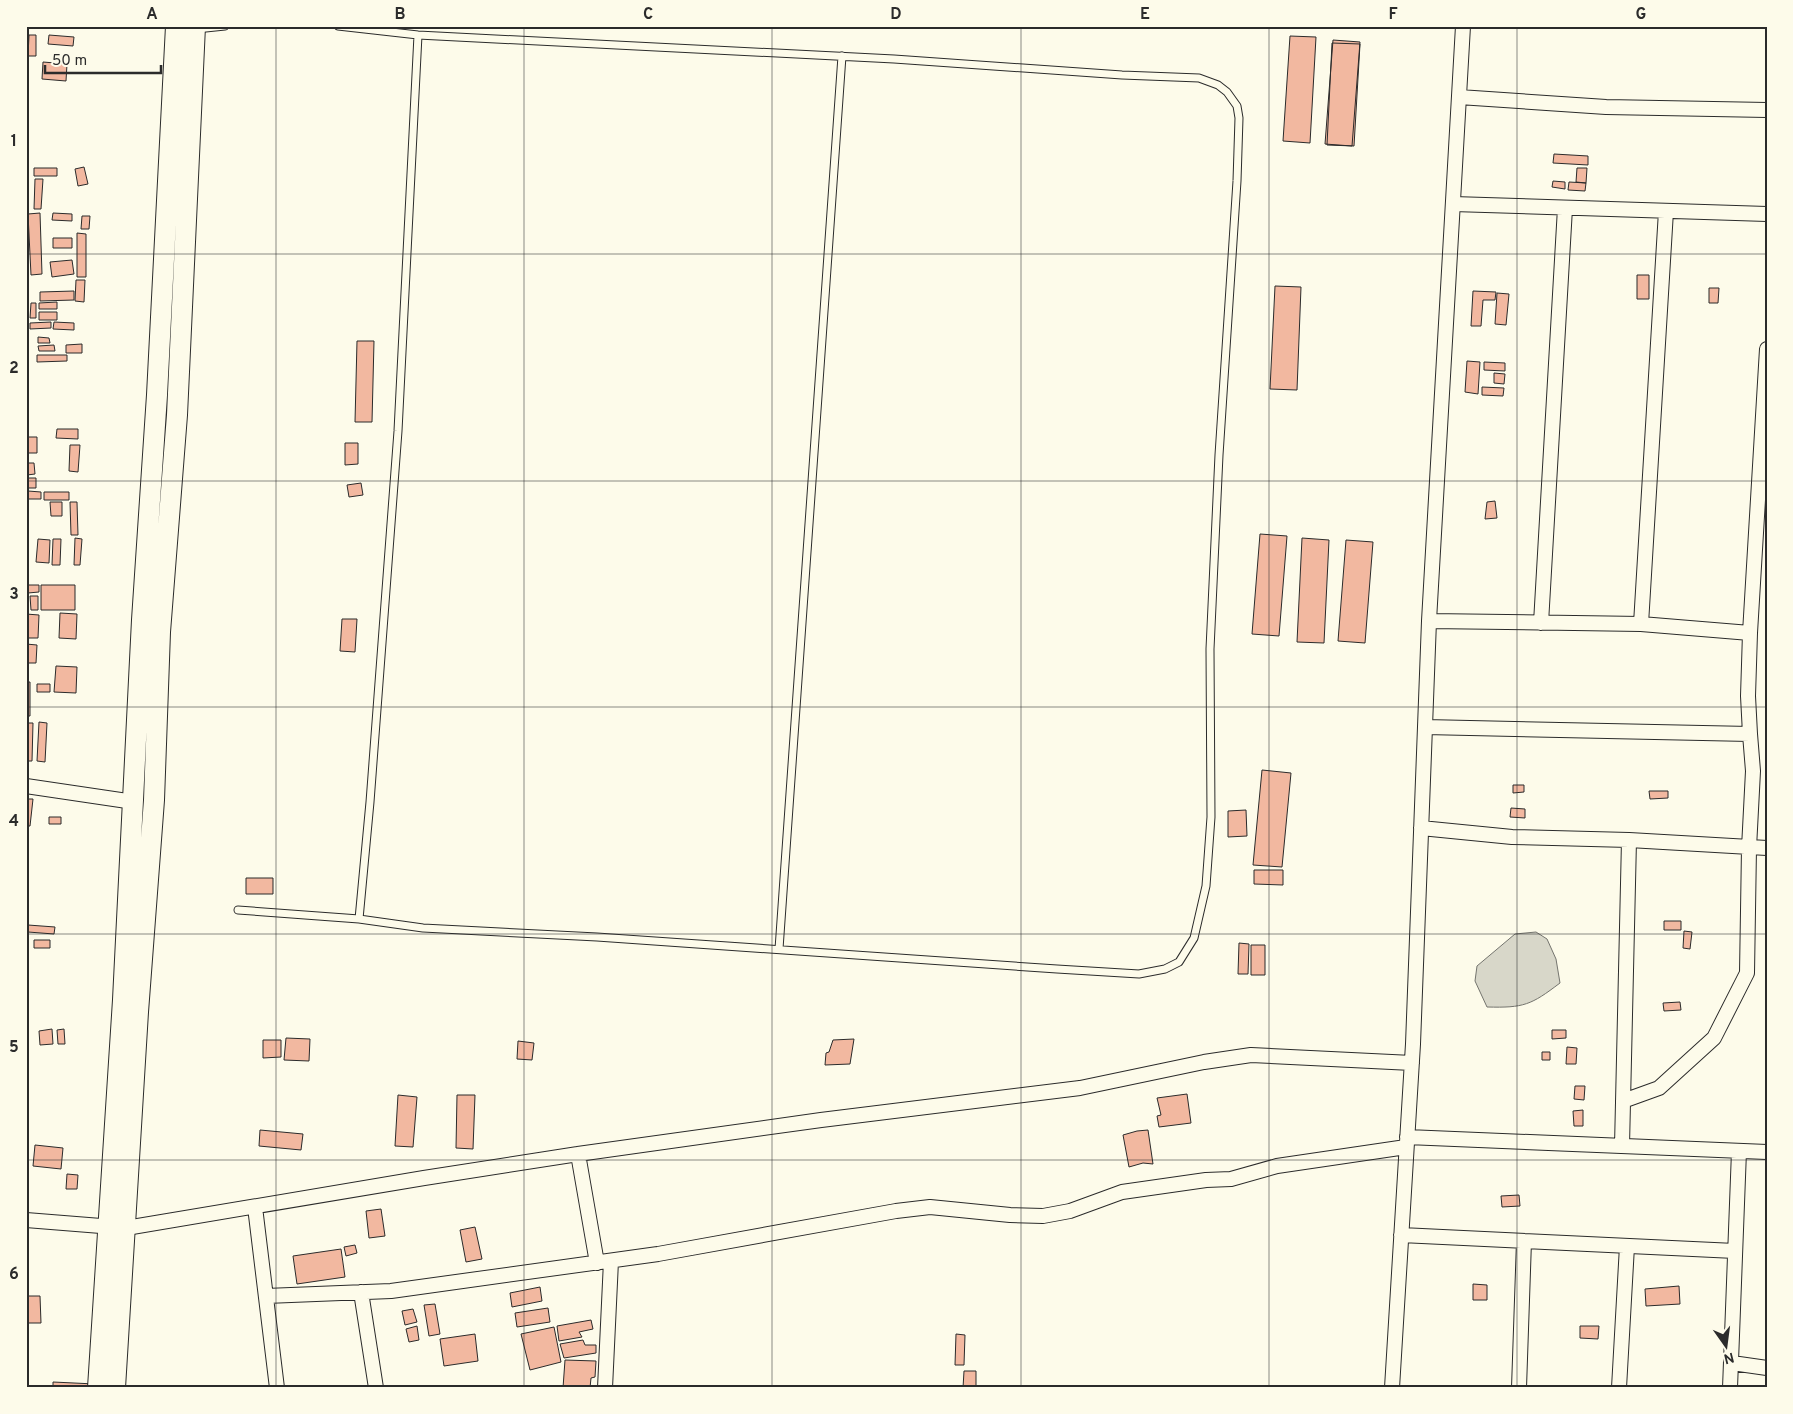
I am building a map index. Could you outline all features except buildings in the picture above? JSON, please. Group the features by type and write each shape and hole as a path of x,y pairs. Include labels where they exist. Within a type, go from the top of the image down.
{"street":[{"path":"1392,1388 1412,1063 1429,621 1463,26"},
{"path":"115,1388 116,1228 123,1000 142,620 157,395 189,27"},
{"path":"98,1388 138,1012 154,800 160,632 177,414 189,27"},
{"path":"1459,98 1606,107 1767,110"},
{"path":"1453,204 1767,214"},
{"path":"1541,623 1565,208"},
{"path":"1641,624 1666,211"},
{"path":"1622,1101 1659,1088 1714,1038 1747,973 1749,848 1754,770 1750,734 1750,632 1767,349"},
{"path":"1755,548 1767,539"},
{"path":"1429,621 1641,624 1750,632"},
{"path":"1425,727 1750,734"},
{"path":"26,786 134,802"},
{"path":"1421,828 1512,836 1767,848"},
{"path":"1622,1146 1628,840"},
{"path":"26,1220 116,1228 578,1154 830,1119 1080,1088 1204,1062 1251,1056 1412,1063"},
{"path":"266,1296 391,1291 699,1248 896,1211 930,1207 1010,1215 1043,1216 1070,1211 1122,1192 1206,1180 1231,1179 1277,1166 1407,1142 1622,1146 1767,1152"},
{"path":"1730,1388 1739,1151"},
{"path":"578,1154 604,1262 605,1388"},
{"path":"255,1207 277,1388"},
{"path":"1401,1235 1735,1251"},
{"path":"1519,1388 1524,1241"},
{"path":"1619,1388 1627,1246"},
{"path":"361,1292 376,1388"},
{"path":"1732,1363 1767,1368"}],"lane":[{"path":"189,27 225,26"},
{"path":"238,910 359,919 423,928 597,937 1139,974 1166,969 1179,962 1194,938 1206,886 1211,817 1210,649 1218,455 1237,181 1239,118 1237,106 1227,92 1218,85 1199,78 1122,75 842,56 418,35 338,26"},
{"path":"359,919 370,802 398,431 418,35"},
{"path":"778,949 842,56"}],"shaded area":[{"path":"1536,932 1547,939 1556,959 1560,983 1534,1001 1526,1004 1510,1007 1487,1007 1475,981 1477,966 1515,934"}]}
